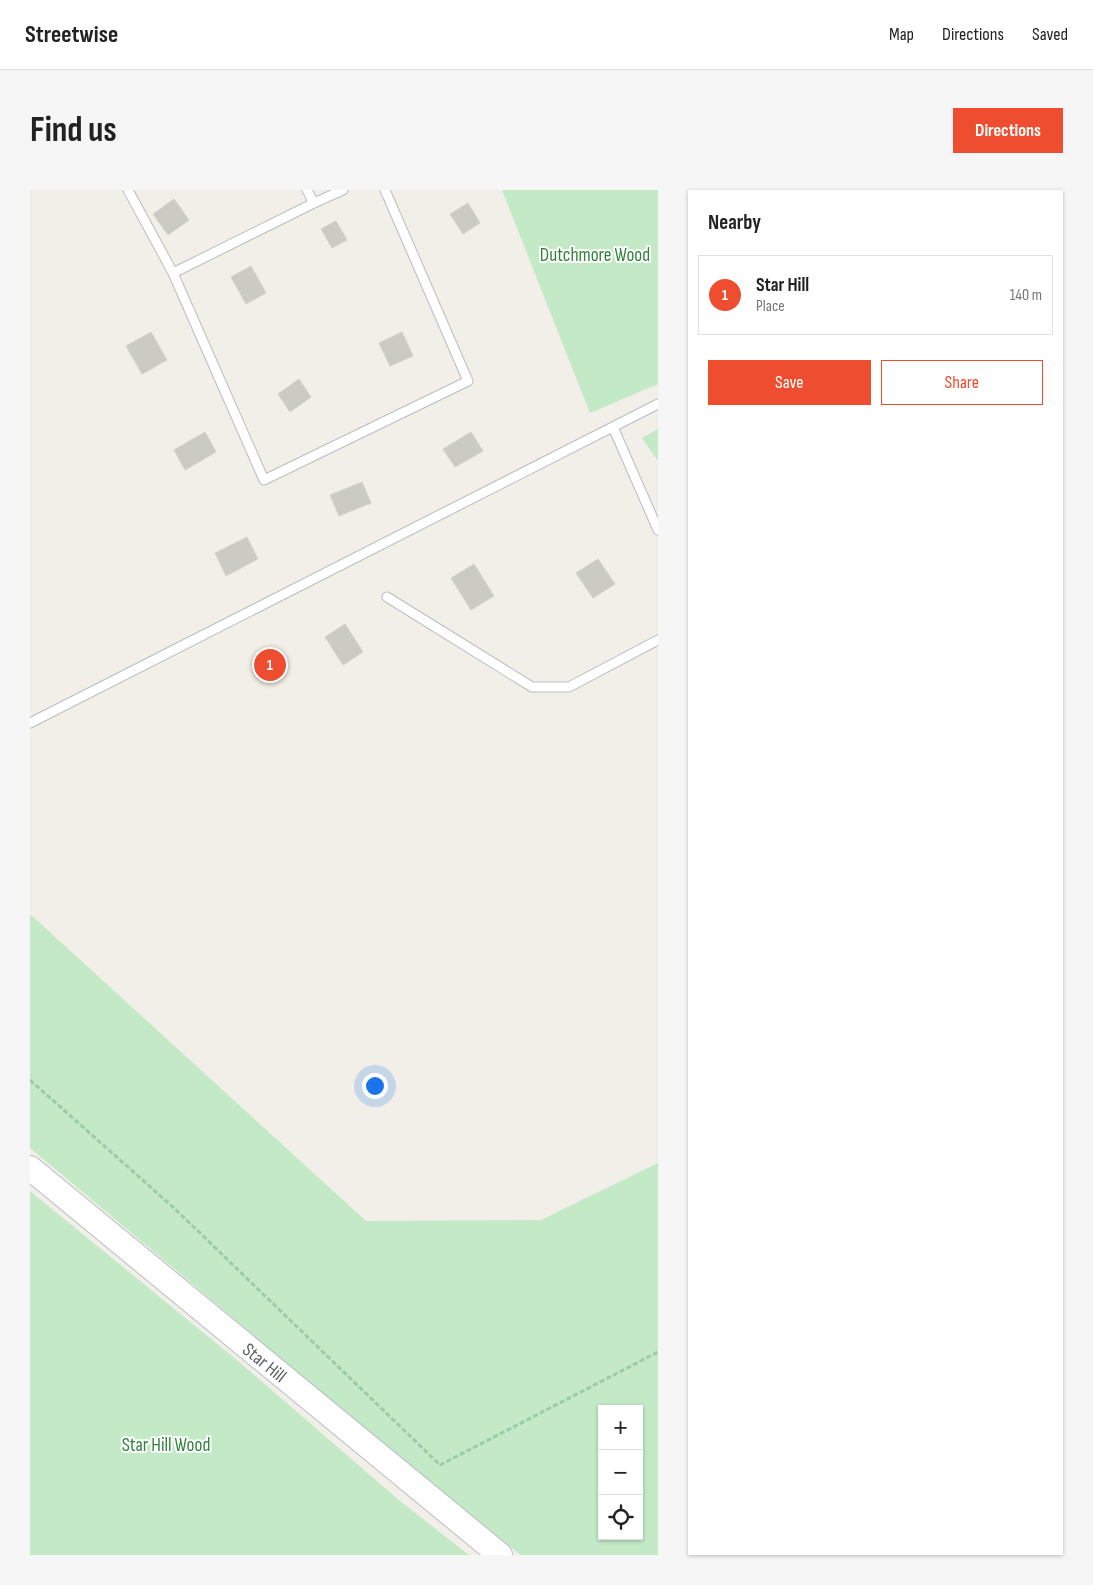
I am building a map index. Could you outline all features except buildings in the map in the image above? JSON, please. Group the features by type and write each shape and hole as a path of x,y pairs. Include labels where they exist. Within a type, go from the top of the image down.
{"street":[{"name":"Star Hill","path":"30,1168 500,1555"}],"lane":[{"path":"307,190 314,203"},
{"path":"173,273 343,190"},
{"path":"131,191 173,273 264,480 468,381 385,190"},
{"path":"30,723 658,404"},
{"path":"613,427 658,530"},
{"path":"387,597 532,687 569,687 658,640"}],"path":[{"path":"30,1080 173,1207 440,1465 658,1352"}],"green space":[{"name":"Dutchmore Wood","path":"502,190 658,190 658,384 590,413"},
{"path":"658,429 658,461 642,438"},
{"path":"30,914 366,1221 541,1220 658,1163 658,1555 521,1555 435,1487 30,1148"},
{"name":"Star Hill Wood","path":"30,1191 238,1361 400,1501 469,1555 30,1555"}],"place":[{"name":"Star Hill","path":"270,665"}]}
